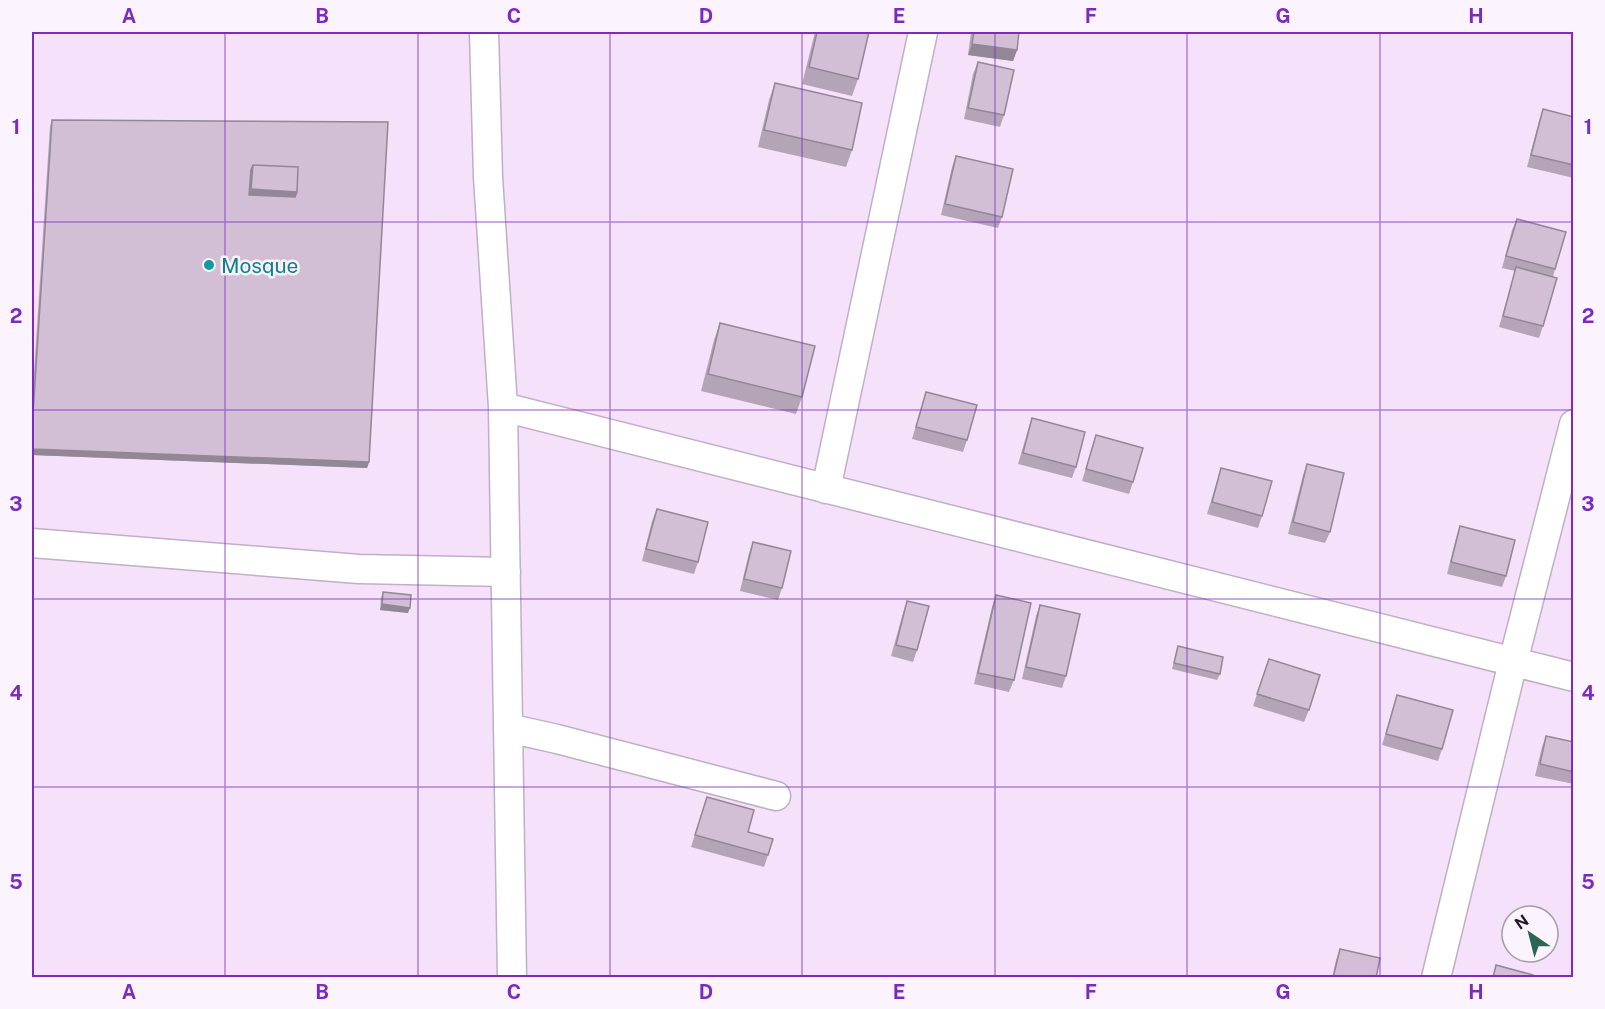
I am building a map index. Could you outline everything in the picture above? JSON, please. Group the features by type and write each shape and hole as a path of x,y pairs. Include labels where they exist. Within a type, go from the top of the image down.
{"street":[{"path":"484,32 488,177 502,407 512,978"},
{"path":"826,489 923,32"},
{"path":"502,407 1574,677"},
{"path":"1436,978 1574,424"},
{"path":"32,543 359,569 506,572"},
{"path":"508,728 776,796"}],"building":[{"path":"817,32 869,32 858,79 809,67"},
{"path":"974,32 1019,32 1017,50 972,44"},
{"path":"978,62 1014,70 1004,115 968,108"},
{"path":"775,83 862,103 852,150 764,130"},
{"path":"1543,109 1574,117 1574,165 1531,155"},
{"name":"Mosque","path":"52,120 388,122 369,462 32,449","holes":["253,165 298,167 295,197 249,195"]},
{"path":"956,156 1013,169 1002,217 945,204"},
{"path":"253,165 298,167 297,192 251,189"},
{"path":"1517,219 1566,232 1555,269 1506,256"},
{"path":"1516,267 1557,278 1543,326 1503,316"},
{"path":"720,323 815,346 802,397 708,374"},
{"path":"926,392 977,405 967,440 916,427"},
{"path":"1032,418 1085,432 1076,467 1023,453"},
{"path":"1096,435 1143,448 1133,482 1086,469"},
{"path":"1307,464 1344,473 1330,532 1293,522"},
{"path":"1221,468 1272,481 1262,516 1212,502"},
{"path":"657,509 708,522 698,562 646,549"},
{"path":"1460,526 1515,540 1506,576 1451,562"},
{"path":"753,542 791,551 782,588 744,579"},
{"path":"383,592 411,595 410,608 382,604"},
{"path":"996,595 1031,603 1014,680 978,673"},
{"path":"907,601 929,606 917,650 896,645"},
{"path":"1040,605 1080,614 1066,676 1026,667"},
{"path":"1178,646 1223,657 1220,674 1174,663"},
{"path":"1269,659 1320,675 1309,710 1257,694"},
{"path":"1397,695 1453,710 1442,749 1386,734"},
{"path":"1546,736 1574,742 1574,772 1540,764"},
{"path":"707,797 754,810 748,832 773,839 768,855 695,835"},
{"path":"1340,949 1380,958 1376,978 1333,978"},
{"path":"1496,965 1533,975 1532,978 1493,978"}],"place":[{"name":"Mosque","path":"209,265"}]}
